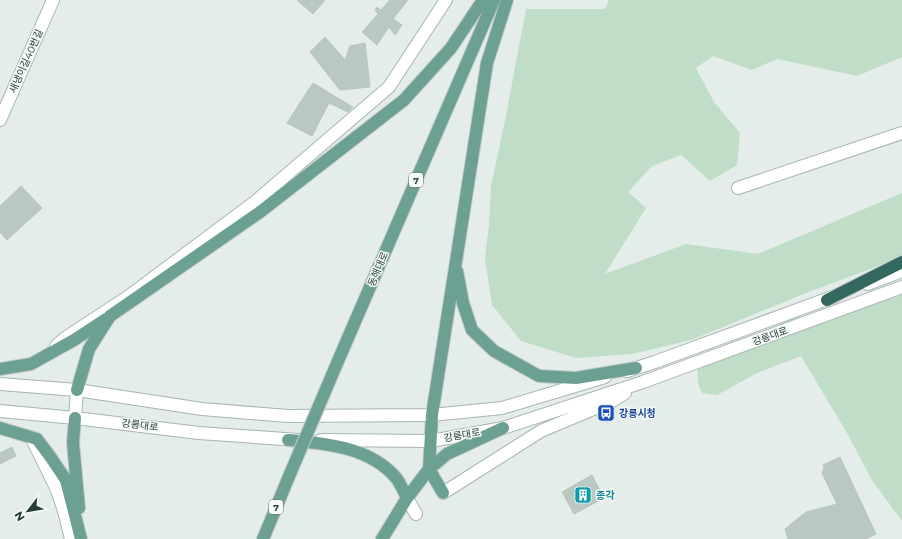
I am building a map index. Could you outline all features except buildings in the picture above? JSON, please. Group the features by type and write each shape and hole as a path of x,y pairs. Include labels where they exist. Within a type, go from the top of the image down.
{"highway":[{"path":"827,300 902,262"}],"main road":[{"path":"0,369 31,364 74,340 260,212 404,100 451,48 483,0"},
{"name":"동해대로","path":"263,539 338,360 494,0"},
{"path":"443,493 429,469 432,416 487,63 507,0"},
{"path":"455,261 463,303 472,330 494,351 539,376 576,378 636,368"},
{"path":"77,390 88,349 110,316"},
{"path":"75,418 73,443 82,539"},
{"path":"0,428 37,439 66,480 82,539"},
{"path":"382,539 407,498 429,469 447,454 503,428"},
{"path":"288,440 333,444 365,456 382,466 396,479 407,498"}],"street":[{"name":"새냉이길40번길","path":"0,120 54,0"},
{"path":"43,358 65,338 129,296 256,201 389,87 426,33 446,0"},
{"path":"738,188 902,133"},
{"name":"강릉대로","path":"0,384 77,390 202,409 288,416 432,416 502,408 636,368 827,300 902,271"},
{"name":"강릉대로","path":"0,411 75,418 199,433 288,440 430,441 503,428 643,382 902,287"},
{"path":"443,493 541,431 610,402 643,382"},
{"path":"75,418 77,390"},
{"path":"31,437 57,490 71,539"},
{"path":"407,498 416,514"}],"green space":[{"path":"609,0 902,0 902,57 857,76 777,59 752,70 713,56 696,68 714,102 740,133 737,165 710,181 681,155 652,166 628,192 646,208 605,274 686,244 758,254 902,193 902,257 811,291 691,340 632,354 576,358 521,341 492,305 485,258 489,225 491,186 526,9 605,9"},
{"path":"902,289 902,521 872,480 847,433 801,356 757,373 717,395 702,393 698,384 697,362 789,320"}],"place":[{"name":"강릉시청","path":"606,413"},
{"name":"종각","path":"583,495"}]}
